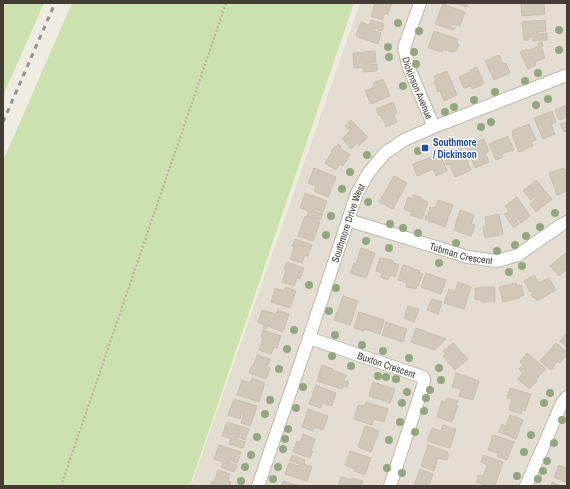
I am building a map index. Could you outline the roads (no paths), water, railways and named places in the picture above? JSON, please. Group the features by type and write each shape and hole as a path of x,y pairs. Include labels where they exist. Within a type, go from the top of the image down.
{"street":[{"name":"Dickinson Avenue","path":"420,3 404,48 409,68 434,127"},
{"name":"Southmore Drive West","path":"258,486 357,193 369,172 385,153 404,140 567,75"},
{"name":"Tubman Crescent","path":"348,220 468,257 497,261 518,255 561,224 567,222"},
{"name":"Buxton Crescent","path":"309,338 423,377 424,380 422,389 390,486"},
{"path":"526,486 562,403 567,397"}],"railway":[{"path":"3,122 55,3"}],"place":[{"name":"Southmore / Dickinson","path":"425,148"}]}
